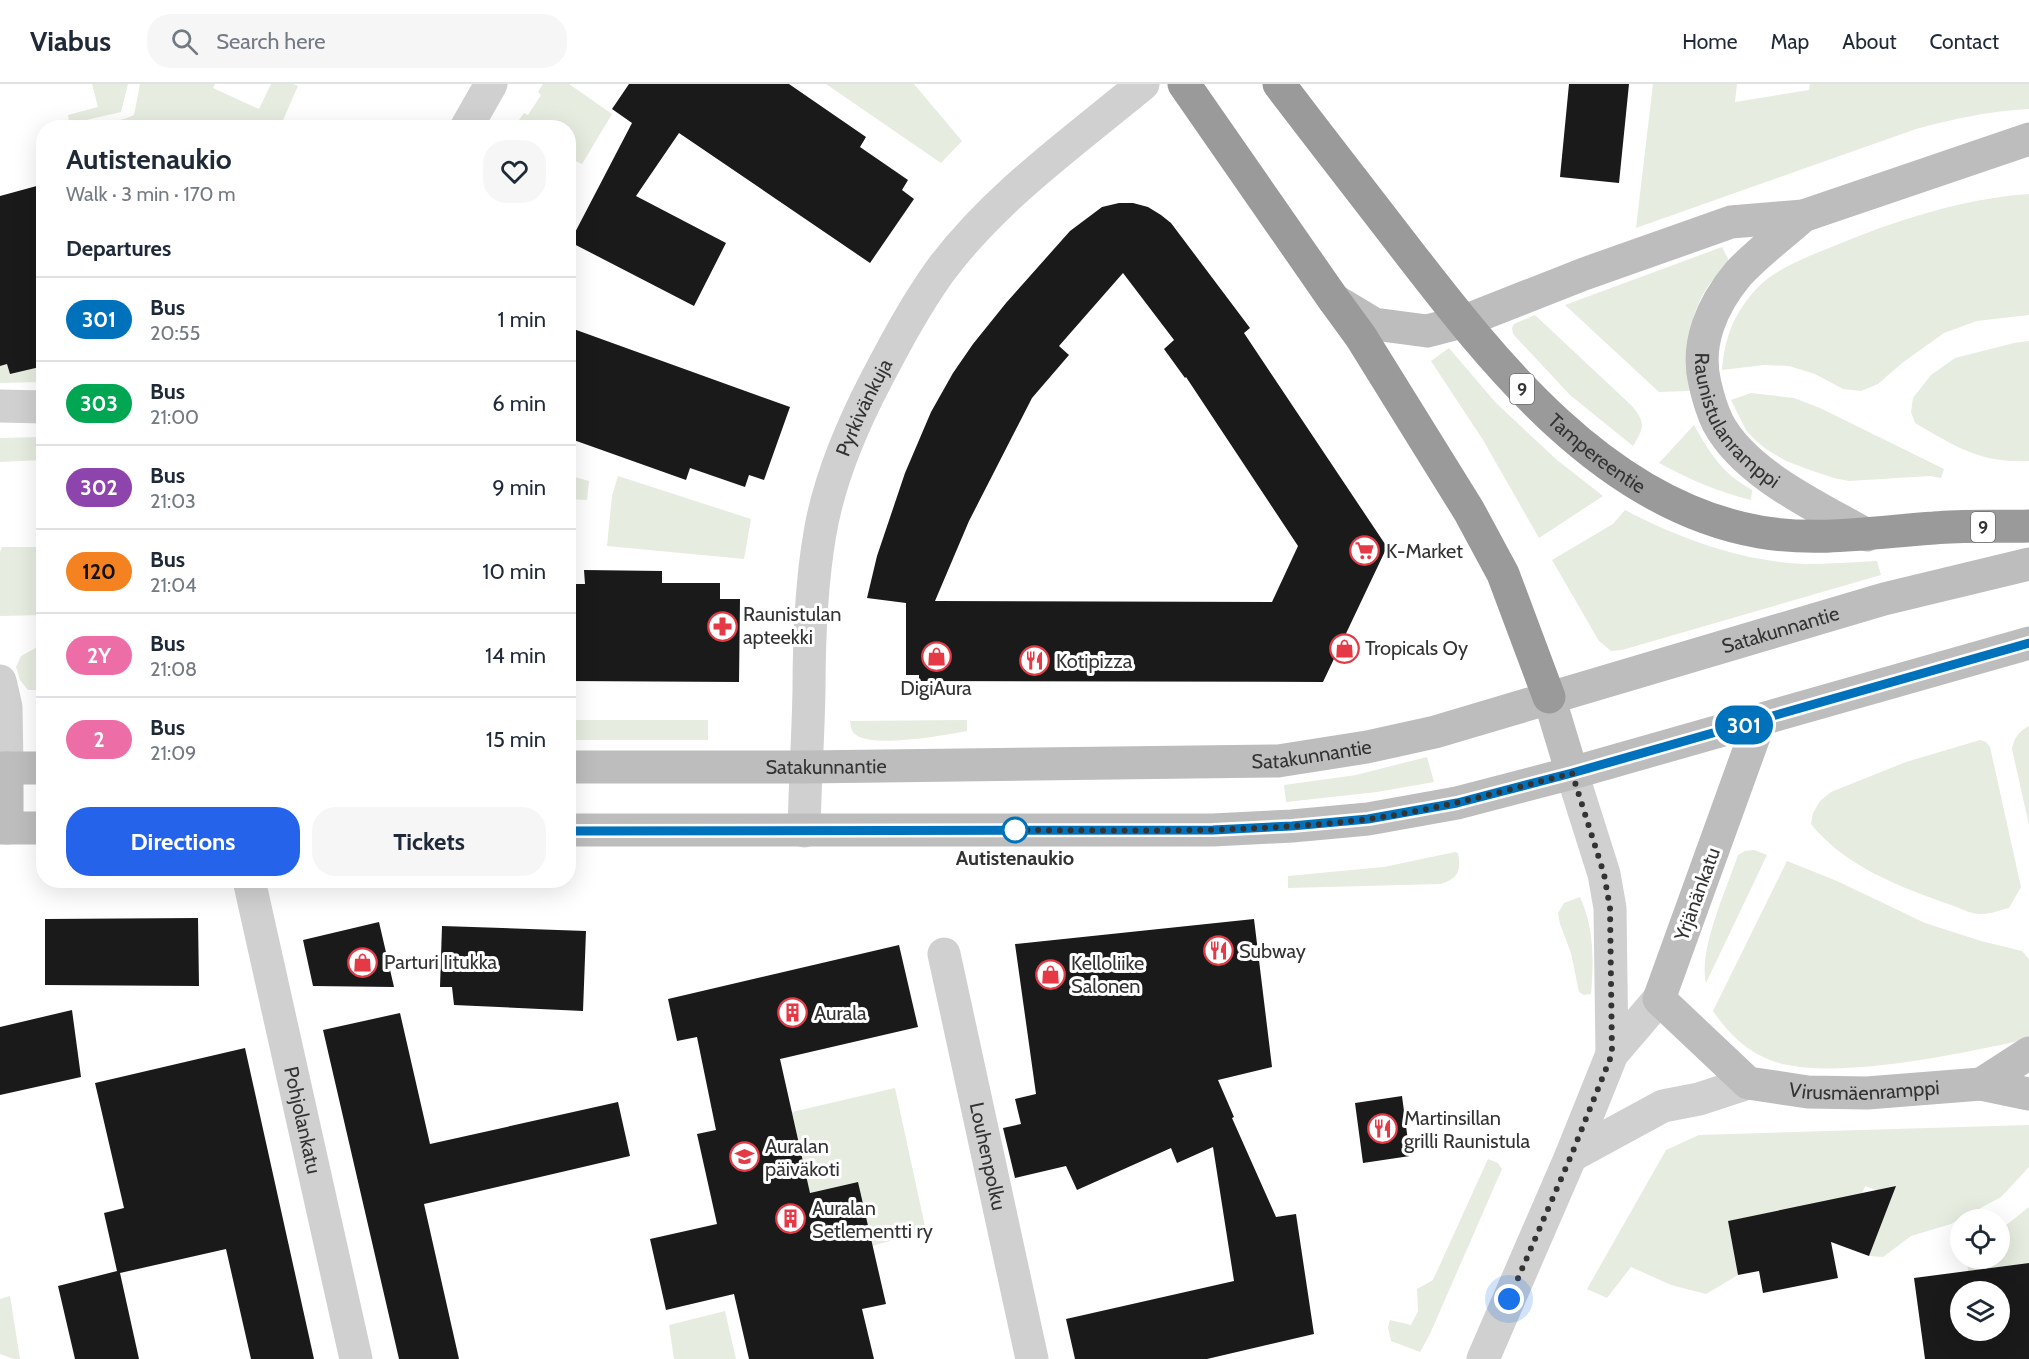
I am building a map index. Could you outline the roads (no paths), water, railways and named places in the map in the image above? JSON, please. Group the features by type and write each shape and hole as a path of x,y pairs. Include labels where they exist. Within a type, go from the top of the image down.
{"highway":[{"path":"1184,84 1361,337 1469,511 1503,574 1549,697"},
{"name":"Tampereentie","path":"1279,84 1462,322 1533,401 1597,455 1652,493 1689,512 1760,532 1825,536 1867,535 1936,527 2029,526"}],"main road":[{"name":"Raunistulanramppi","path":"1334,300 1374,324 1427,331 1462,322 1584,274 1731,222 1803,216 2021,147"},
{"name":"Raunistulanramppi","path":"1803,216 1738,274 1727,290 1712,315 1704,337 1701,353 1702,372 1708,398 1719,423 1741,452 1793,492 1867,535"},
{"name":"Satakunnantie","path":"576,767 805,767 1278,761 1367,747 1435,732 1884,599 2029,564"},
{"path":"576,830 1213,830 1368,819 1433,808 1572,773 2029,644"},
{"path":"1549,697 1572,773"},
{"name":"Yrjänänkatu","path":"1659,999 1760,720"},
{"path":"36,768 3,768 4,828 36,828"},
{"path":"1659,999 1748,1083"},
{"name":"Virusmäenramppi","path":"1981,1084 2029,1053"},
{"name":"Virusmäenramppi","path":"1748,1083 1808,1092 1867,1093 1981,1084 2029,1094"}],"street":[{"path":"471,120 491,84"},
{"name":"Pyrkivänkuja","path":"804,831 813,577 820,531 835,475 865,401 909,317 942,270 968,239 1018,188 1143,84"},
{"path":"0,406 36,407"},
{"path":"0,681 6,707 3,768"},
{"name":"Yrjänänkatu","path":"1572,773 1604,874 1610,908 1612,1054"},
{"name":"Pohjolankatu","path":"251,888 356,1359"},
{"name":"Louhenpolku","path":"944,954 1032,1359"},
{"name":"Yrjänänkatu","path":"1483,1359 1571,1156 1612,1054 1659,999"},
{"name":"Virusmäenramppi","path":"1571,1156 1663,1106 1699,1099 1748,1083"}],"place":[{"name":"K-Market","path":"1365,551"},
{"name":"Raunistulan apteekki","path":"722,626"},
{"name":"Tropicals Oy","path":"1344,648"},
{"name":"DigiAura","path":"936,657"},
{"name":"Kotipizza","path":"1035,661"},
{"name":"Autistenaukio","path":"1015,830"},
{"name":"Subway","path":"1218,951"},
{"name":"Parturi Iitukka","path":"363,962"},
{"name":"Kelloliike Salonen","path":"1050,974"},
{"name":"Aurala","path":"793,1013"},
{"name":"Martinsillan grilli Raunistula","path":"1383,1129"},
{"name":"Auralan päiväkoti","path":"744,1157"},
{"name":"Auralan Setlementti ry","path":"791,1219"}]}
